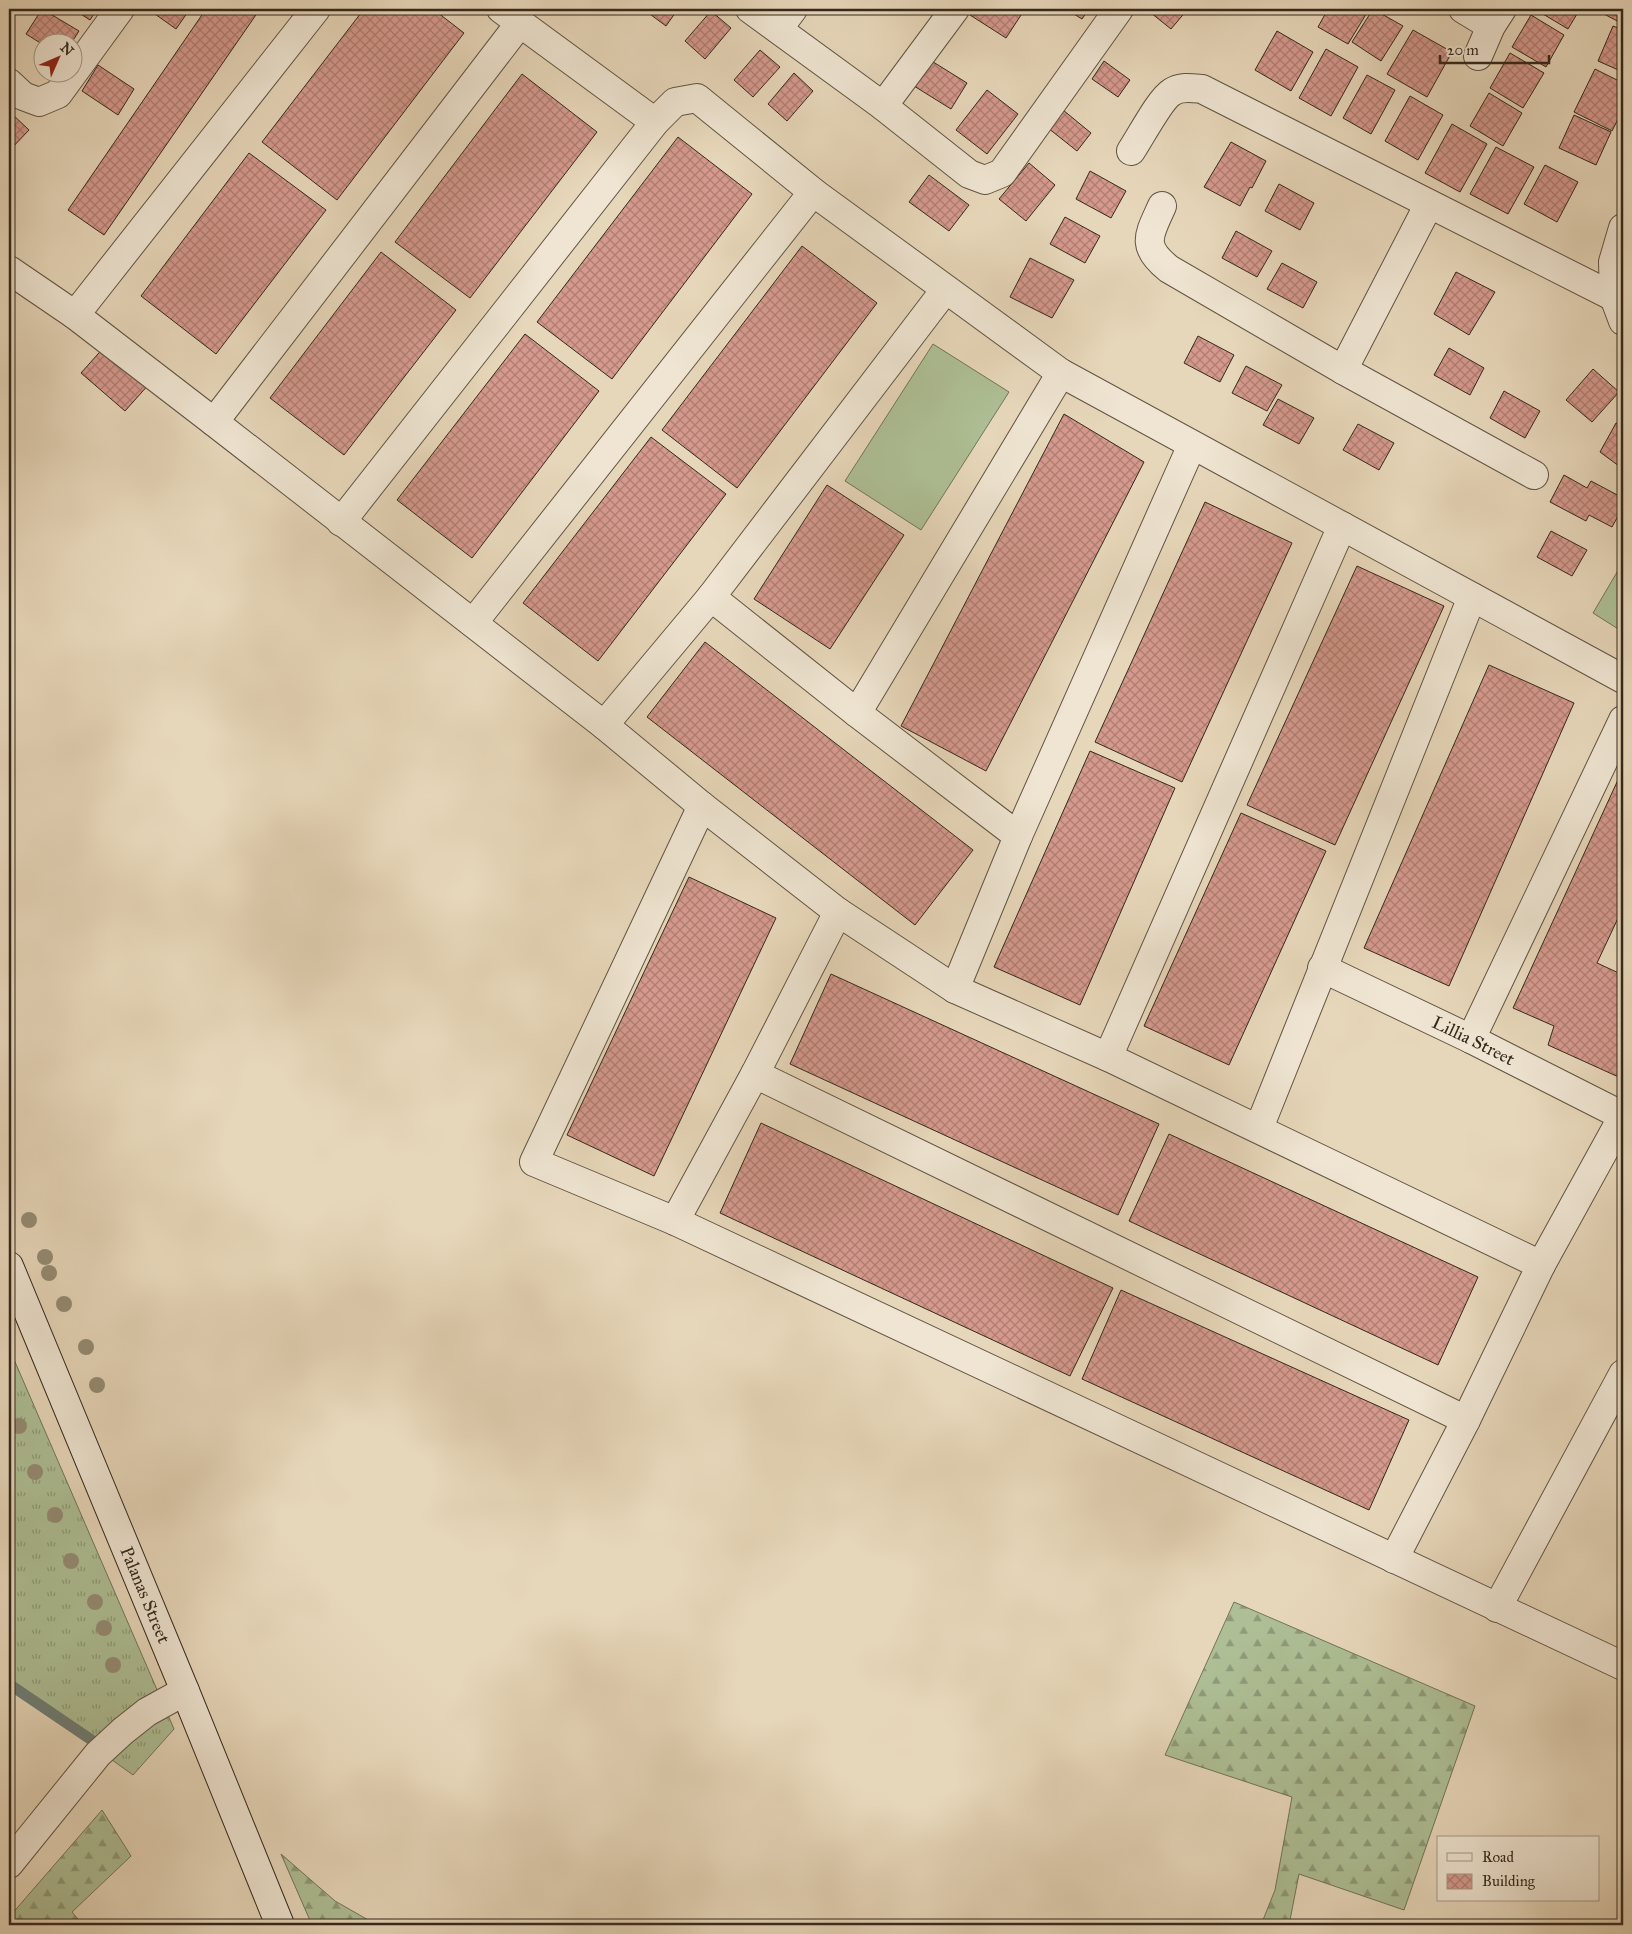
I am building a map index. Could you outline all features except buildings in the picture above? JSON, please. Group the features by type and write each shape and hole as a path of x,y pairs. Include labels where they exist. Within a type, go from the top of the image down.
{"street":[{"path":"9,82 23,96 40,102 58,94 120,9"},
{"path":"75,315 316,9"},
{"path":"750,9 785,19 883,106 970,174 985,180 1002,173 1119,9"},
{"path":"883,106 955,9"},
{"path":"1463,9 1497,17 1478,56"},
{"path":"214,422 511,16 655,122"},
{"path":"1132,151 1171,92 1185,87 1202,89 1429,204 1619,309"},
{"path":"341,522 655,122 675,102 697,98 813,192 1061,373 1623,679"},
{"path":"473,623 813,192"},
{"path":"1343,370 1429,204"},
{"path":"1162,206 1149,233 1149,246 1157,259 1169,269 1343,370 1534,475"},
{"path":"1619,309 1613,262 1623,228"},
{"path":"9,270 75,315 214,422 604,725 702,806 838,912 955,989 1108,1056 1541,1265"},
{"path":"604,725 711,597 945,290"},
{"path":"857,713 1061,373"},
{"path":"955,989 1018,836 1192,444"},
{"path":"1108,1056 1342,526"},
{"path":"711,597 857,713 1018,836"},
{"path":"1259,1128 1472,597"},
{"path":"1471,1039 1623,720"},
{"path":"702,806 534,1162 675,1221 1623,1666"},
{"path":"675,1221 755,1074 838,912"},
{"name":"Lillia Street","path":"1322,968 1471,1039 1623,1116"},
{"path":"755,1074 1466,1420"},
{"path":"1394,1559 1466,1420 1541,1265 1623,1116"},
{"name":"Palanas Street","path":"9,1266 280,1925"},
{"path":"1497,1608 1623,1374"},
{"path":"9,1864 98,1754 147,1712 185,1691"}],"green space":[{"path":"933,344 1009,392 921,530 845,481"},
{"path":"1623,562 1623,632 1593,613"},
{"path":"9,1348 174,1729 133,1775 9,1686"},
{"path":"1234,1602 1475,1706 1404,1910 1299,1874 1289,1925 1261,1925 1275,1890 1292,1797 1165,1755"},
{"path":"102,1810 131,1856 72,1912 83,1925 9,1925 9,1919 17,1908"},
{"path":"281,1854 335,1901 377,1925 312,1925"}],"waterway":[{"path":"9,1684 96,1743"}]}
